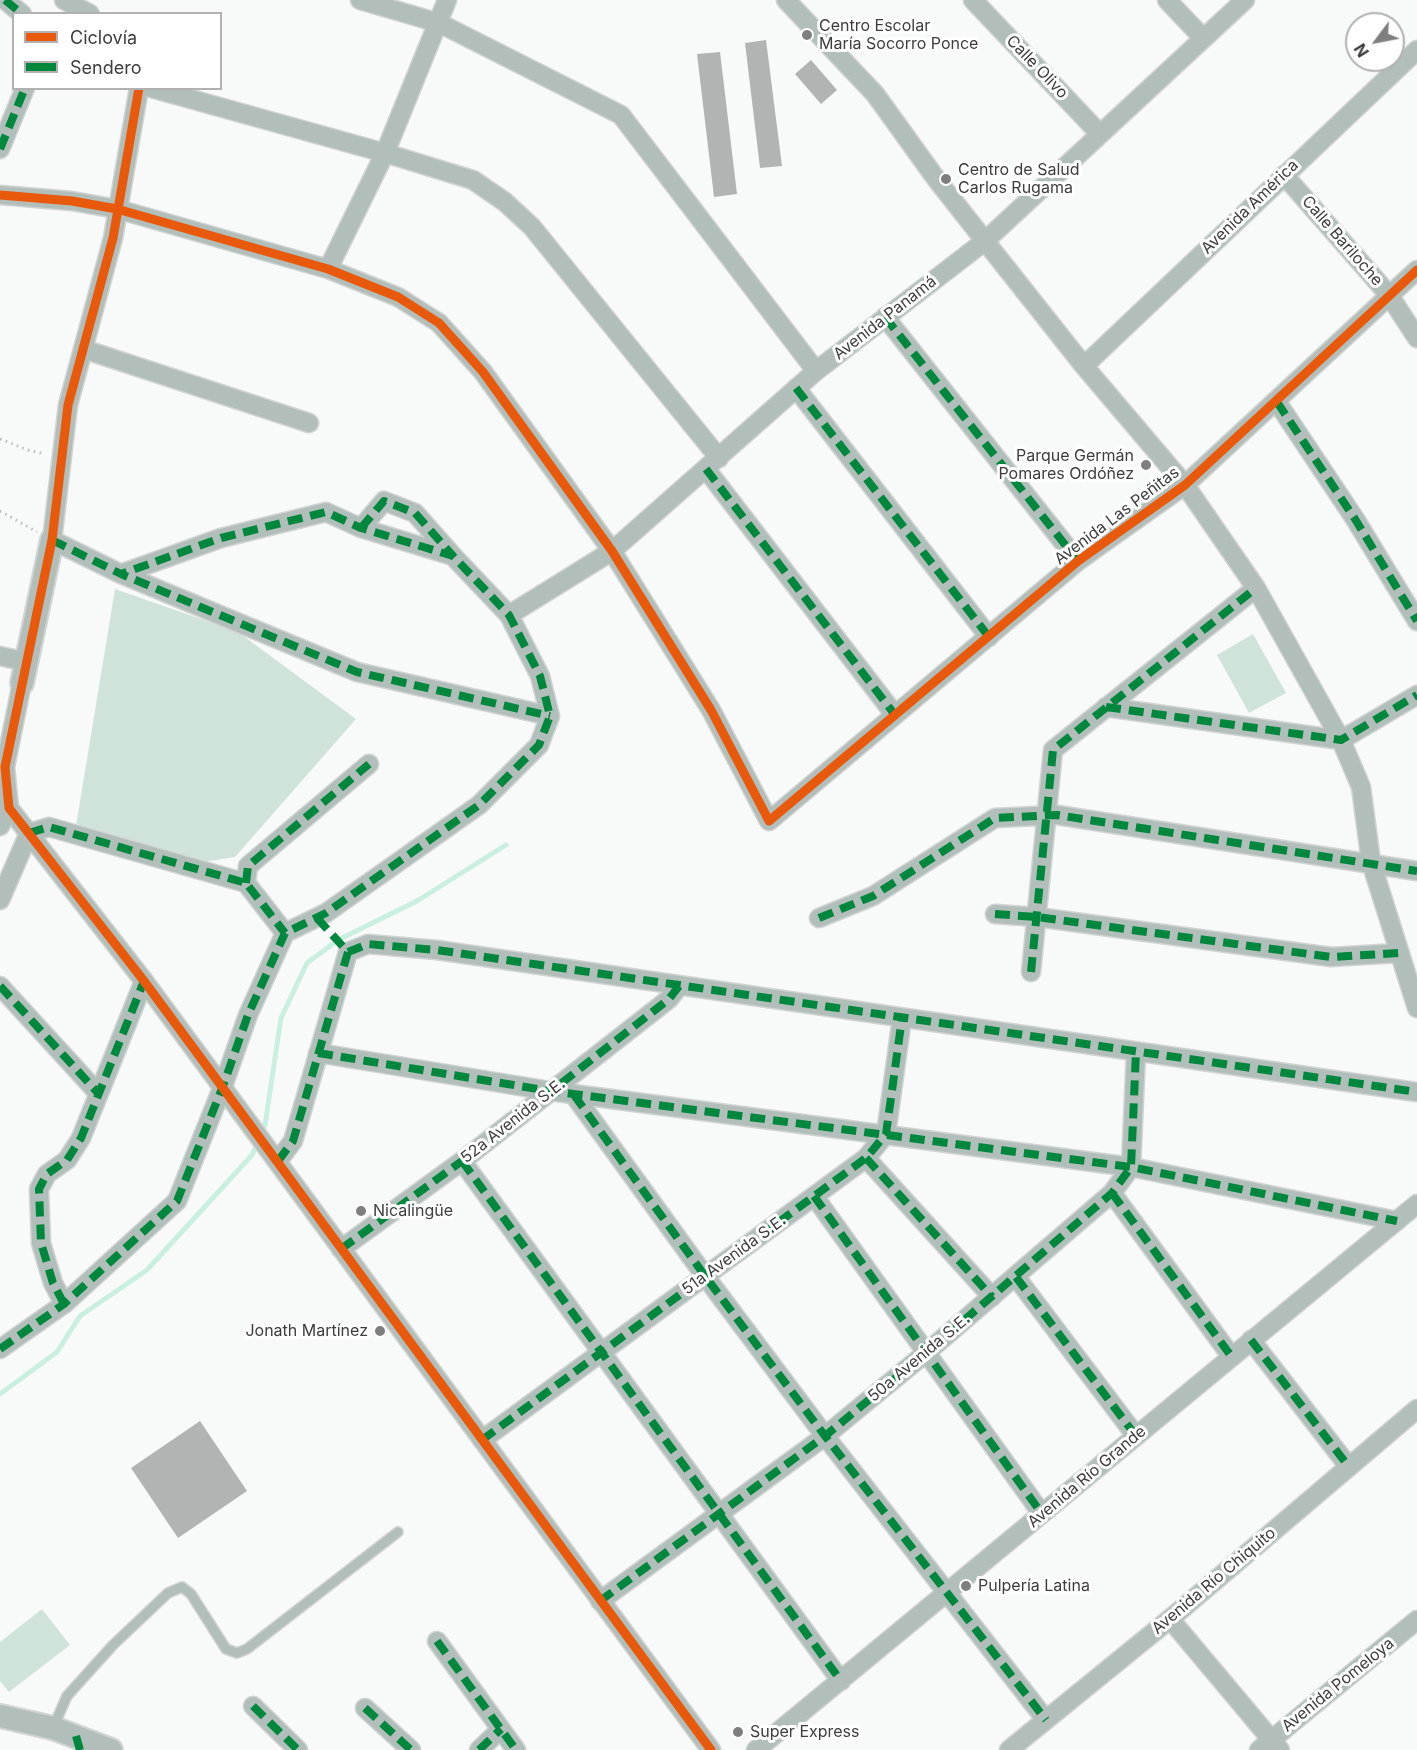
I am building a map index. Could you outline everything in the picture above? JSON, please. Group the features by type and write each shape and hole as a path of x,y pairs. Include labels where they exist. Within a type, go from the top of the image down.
{"street":[{"path":"5,0 20,12"},
{"path":"64,0 86,12"},
{"path":"360,0 439,23 621,115 816,371"},
{"path":"328,269 385,153 447,0"},
{"path":"786,0 875,94 937,180 1084,366 1185,485 1256,588 1341,740 1361,787 1371,862 1417,1008"},
{"name":"Calle Olivo","path":"973,0 1100,134"},
{"path":"1167,0 1203,38"},
{"name":"Avenida Panamá","path":"509,615 612,551 816,371 985,241 1245,0"},
{"name":"Avenida América","path":"1084,366 1417,50"},
{"path":"0,149 23,90"},
{"path":"139,90 113,238 68,405 52,540 25,673 2,766 9,808 223,1086 340,1249 711,1750"},
{"path":"158,90 473,180 505,202 532,227 712,464 895,715"},
{"name":"Calle Bariloche","path":"1284,175 1389,295 1417,338"},
{"path":"0,195 72,201 117,209 328,269 398,297 439,323 483,372 612,551"},
{"name":"Avenida Las Peñitas","path":"612,551 711,710 769,821 1078,561 1185,485 1417,270"},
{"path":"885,317 1078,561"},
{"path":"83,349 309,423"},
{"path":"796,388 990,637"},
{"path":"1277,402 1354,519 1417,621"},
{"path":"0,1349 64,1304 177,1201 223,1086 248,1014 285,933 326,914 479,805 540,745 550,716 540,676 509,615 415,513 384,501 361,528"},
{"path":"121,574 221,538 326,512 361,528 453,556"},
{"path":"52,540 121,574 357,672 550,716"},
{"path":"1031,972 1053,750 1256,588"},
{"path":"0,656 25,673"},
{"path":"1106,707 1341,740 1417,695"},
{"path":"246,883 248,866 369,764"},
{"path":"0,826 9,808"},
{"path":"819,918 873,896 994,818 1057,816 1194,838 1371,862 1417,871"},
{"path":"0,900 29,834 49,827 246,883 285,933"},
{"path":"996,914 1037,917 1331,957 1399,952"},
{"path":"278,1161 293,1141 348,952 368,944 437,950 1417,1092"},
{"path":"64,1304 52,1283 41,1243 39,1189 47,1174 67,1160 81,1138 144,981"},
{"path":"0,986 98,1093"},
{"name":"52a Avenida S.E.","path":"340,1249 462,1161 669,999 679,986"},
{"path":"886,1134 902,1018"},
{"path":"1131,1167 1136,1052"},
{"path":"318,1053 574,1095 1131,1167 1397,1221"},
{"path":"574,1095 825,1436 1046,1720"},
{"name":"51a Avenida S.E.","path":"482,1440 866,1158 886,1134"},
{"path":"866,1158 992,1297"},
{"path":"462,1161 841,1682"},
{"name":"50a Avenida S.E.","path":"600,1600 825,1436 1016,1277 1112,1193 1131,1167"},
{"path":"1112,1193 1231,1356"},
{"path":"814,1196 1042,1514"},
{"name":"Avenida Río Grande","path":"756,1750 1417,1204"},
{"path":"1016,1277 1136,1436"},
{"path":"1251,1340 1349,1467"},
{"name":"Avenida Río Chiquito","path":"1009,1750 1170,1619 1417,1409"},
{"path":"1170,1619 1271,1747"},
{"name":"Avenida Pomeloya","path":"1271,1747 1417,1620"},
{"path":"436,1641 516,1750"},
{"path":"253,1706 298,1750"},
{"path":"365,1708 411,1750"},
{"path":"0,1716 53,1728 78,1743 111,1750"},
{"path":"479,1750 501,1729"}],"lane":[{"path":"53,1728 67,1695 113,1645 168,1593 182,1587 191,1594 226,1649 237,1653 247,1649 398,1532"}],"path":[{"path":"0,439 27,450 62,458"},
{"path":"0,511 52,540"}],"shaded area":[{"path":"115,589 238,632 356,719 235,857 190,864 75,832"},
{"path":"1253,634 1286,693 1249,713 1217,655"},
{"path":"42,1609 70,1645 9,1692 0,1681 0,1642"}],"building":[{"path":"766,40 782,166 760,168 745,43"},
{"path":"720,52 737,194 714,197 697,54"},
{"path":"811,60 837,90 821,104 795,74"},
{"path":"200,1421 247,1491 178,1538 131,1468"}],"waterway":[{"path":"262,1133 281,1018 307,963 338,940 417,901 506,845"},
{"path":"0,1394 57,1352 80,1316 147,1270 252,1155 258,1141"}],"marked path":[{"path":"5,0 20,12"},
{"path":"0,149 24,90"},
{"path":"885,317 1078,561"},
{"path":"796,388 989,637"},
{"path":"1277,402 1355,519 1417,621"},
{"path":"706,469 895,715"},
{"path":"361,528 384,501 415,513 453,556"},
{"path":"0,1349 64,1304 177,1201 223,1086 248,1015 285,933 326,913 479,805 539,745 550,716 540,676 509,615 453,556 361,528 326,512 221,538 121,574"},
{"path":"52,540 121,574 357,672 550,716"},
{"path":"1031,972 1053,750 1256,588"},
{"path":"1106,707 1341,740 1417,695"},
{"path":"246,883 248,866 369,764"},
{"path":"819,918 873,896 995,818 1057,815 1417,871"},
{"path":"29,833 49,827 246,883 285,933"},
{"path":"995,914 1037,917 1331,957 1399,953"},
{"path":"317,918 348,952"},
{"path":"348,952 368,944 437,950 1417,1092"},
{"path":"278,1161 293,1141 348,952"},
{"path":"64,1304 53,1283 41,1243 39,1189 47,1174 67,1160 81,1138 144,981"},
{"path":"0,986 98,1093"},
{"path":"341,1249 462,1161 669,999 679,986"},
{"path":"482,1440 866,1158 886,1134 902,1018"},
{"path":"600,1601 825,1436 927,1352 1112,1193 1131,1167 1136,1052"},
{"path":"318,1053 550,1091 1131,1167 1397,1221"},
{"path":"574,1095 825,1436 1046,1720"},
{"path":"866,1158 992,1297"},
{"path":"462,1161 841,1681"},
{"path":"1112,1193 1231,1356"},
{"path":"814,1196 1042,1514"},
{"path":"1016,1277 1136,1436"},
{"path":"1251,1340 1349,1467"},
{"path":"437,1641 516,1750"},
{"path":"253,1706 298,1750"},
{"path":"365,1708 411,1750"},
{"path":"479,1750 501,1729"},
{"path":"76,1736 80,1750"}],"cycle path":[{"path":"139,90 113,238 68,405 52,540 5,767 9,808 144,981 711,1750"},
{"path":"0,195 72,201 117,209 328,269 398,297 439,323 483,372 612,551 711,710 769,821 1078,561 1185,485 1417,270"}],"place":[{"name":"Centro Escolar María Socorro Ponce","path":"807,35"},
{"name":"Centro de Salud Carlos Rugama","path":"946,179"},
{"name":"Parque Germán Pomares Ordóñez","path":"1146,465"},
{"name":"Nicalingüe","path":"361,1211"},
{"name":"Jonath Martínez","path":"380,1331"},
{"name":"Pulpería Latina","path":"966,1586"},
{"name":"Super Express","path":"738,1732"}]}
